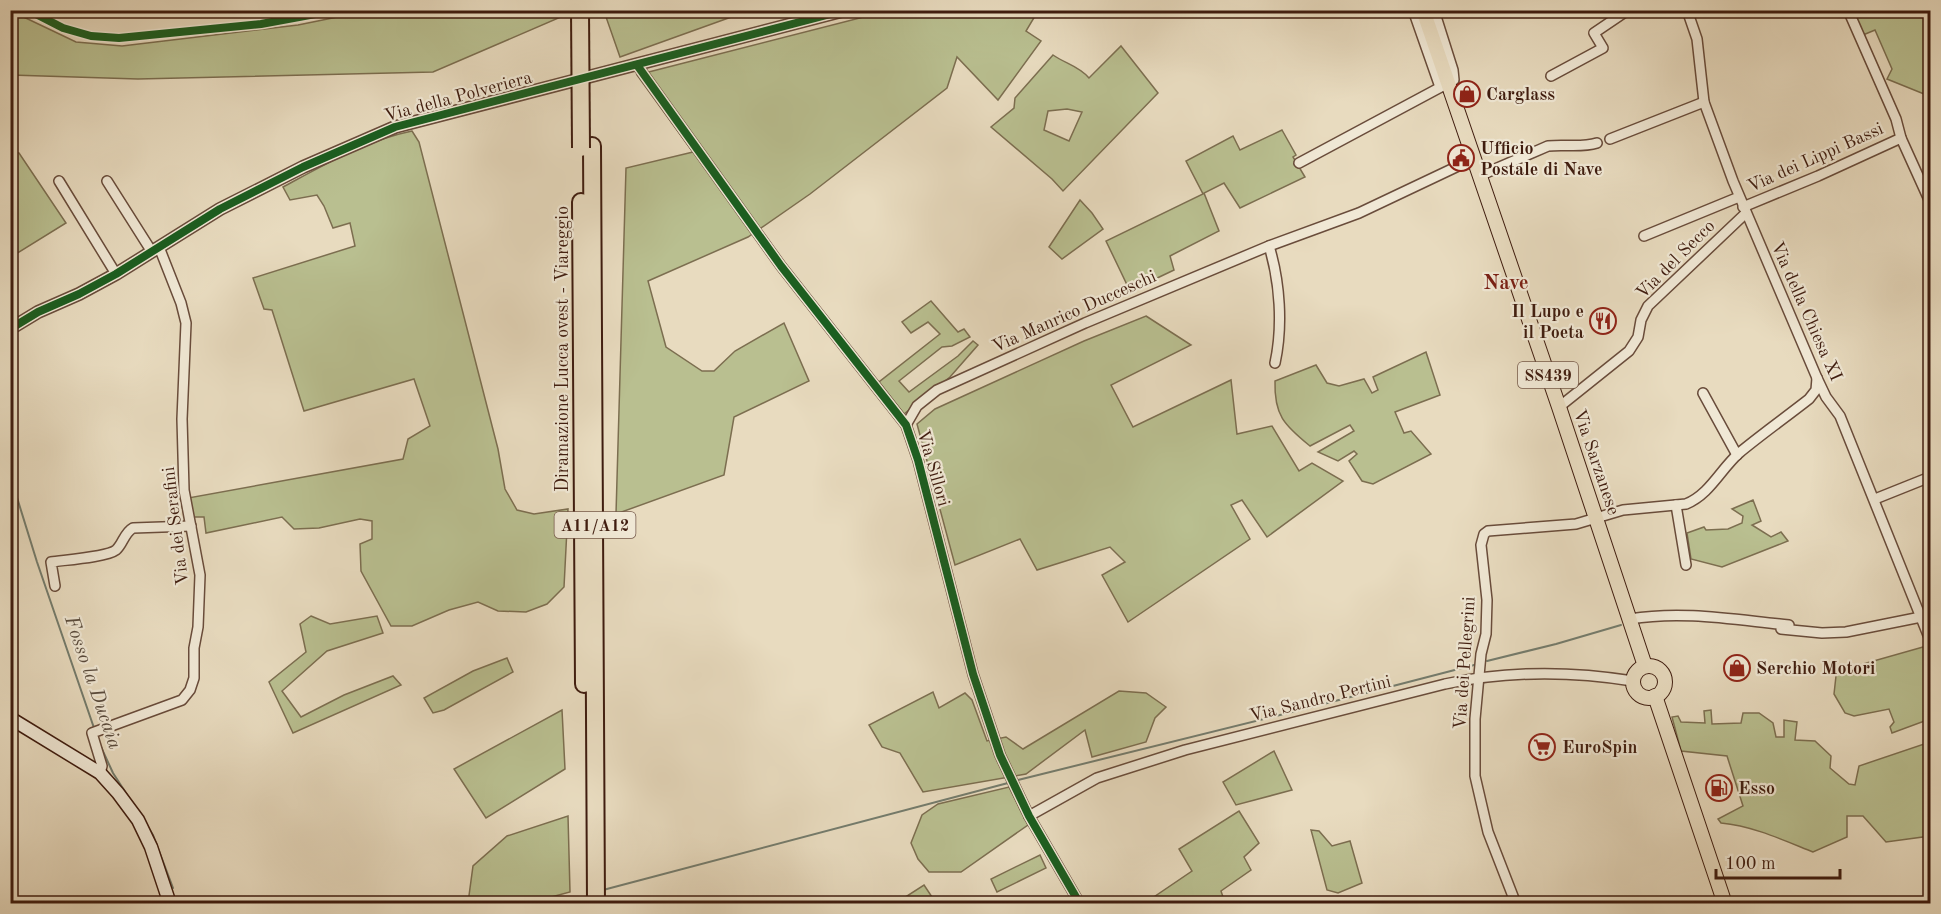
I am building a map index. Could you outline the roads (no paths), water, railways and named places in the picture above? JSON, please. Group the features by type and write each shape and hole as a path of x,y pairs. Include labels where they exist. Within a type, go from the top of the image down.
{"highway":[{"name":"Diramazione Lucca ovest - Viareggio","path":"580,10 587,147 596,903"},
{"name":"Diramazione Lucca ovest - Viareggio","path":"584,903 587,147 592,10"}],"main road":[{"name":"Via Sarzanese","path":"1423,10 1444,86 1479,176 1645,666 1655,667 1663,674 1664,684 1655,696 1725,903"},
{"path":"1645,666 1636,672 1633,687 1640,695 1650,698 1655,696"},
{"path":"10,718 100,773 118,793 138,820 151,847 170,903"}],"street":[{"name":"Via della Polveriera","path":"10,329 38,312 116,274 220,209 277,180 395,127 846,10"},
{"path":"1413,10 1444,86"},
{"path":"1299,163 1454,80 1455,76 1434,10"},
{"path":"1551,76 1603,48 1594,33 1628,10"},
{"name":"Via della Chiesa XI","path":"1687,10 1697,39 1704,102 1739,197 1817,378 1826,397 1840,416 1930,640"},
{"path":"1848,10 1896,119 1901,138"},
{"name":"Via Sillori","path":"637,65 781,266 855,357 906,425 918,460 973,674 1000,755 1029,816 1080,903"},
{"path":"1610,139 1704,102"},
{"name":"Via dei Lippi Bassi","path":"1745,210 1901,138 1930,202"},
{"path":"1479,176 1548,146 1586,147 1597,143"},
{"name":"Via Manrico Ducceschi","path":"906,425 917,406 937,390 1085,323 1269,246 1359,213 1473,159"},
{"path":"59,180 116,274"},
{"name":"Via dei Serafini","path":"100,773 101,763 96,732 182,700 190,690 194,678 200,575 184,490 182,419 186,323 181,303 155,250 107,181"},
{"path":"1644,236 1739,197"},
{"name":"Via del Secco","path":"1559,407 1629,351 1638,337 1641,320 1648,306 1745,210"},
{"path":"1269,246 1275,267 1278,297 1279,343 1275,363"},
{"path":"1597,519 1626,509 1686,504 1701,496 1737,455 1809,399 1816,390 1817,378"},
{"path":"1702,393 1737,455"},
{"path":"1875,500 1930,477"},
{"path":"1676,505 1686,565"},
{"name":"Via dei Pellegrini","path":"1516,903 1488,832 1474,776 1475,719 1486,634 1487,600 1481,545 1484,534 1488,531 1576,524 1597,519"},
{"path":"55,586 51,562 113,552 121,544 128,531 133,528 191,526"},
{"path":"1630,619 1678,614 1789,625"},
{"path":"1778,629 1822,633 1846,632 1921,617"},
{"name":"Via Sandro Pertini","path":"1029,816 1097,778 1185,750 1479,676 1597,675 1633,681"}],"waterway":[{"name":"Fosso la Ducaia","path":"10,475 94,728"},
{"path":"1487,661 1621,625"},
{"path":"1018,780 1474,665"},
{"name":"Fosso la Ducaia","path":"101,747 113,773 153,835 173,888"},
{"path":"603,890 1008,783"},
{"path":"551,904 578,897"}],"place":[{"name":"Carglass","path":"1467,94"},
{"name":"Ufficio Postale di Nave","path":"1461,158"},
{"name":"Il Lupo e il Poeta","path":"1603,321"},
{"name":"Serchio Motori","path":"1737,668"},
{"name":"EuroSpin","path":"1542,747"},
{"name":"Esso","path":"1719,788"}],"district":[{"name":"Nave","path":"1506,282"}]}
